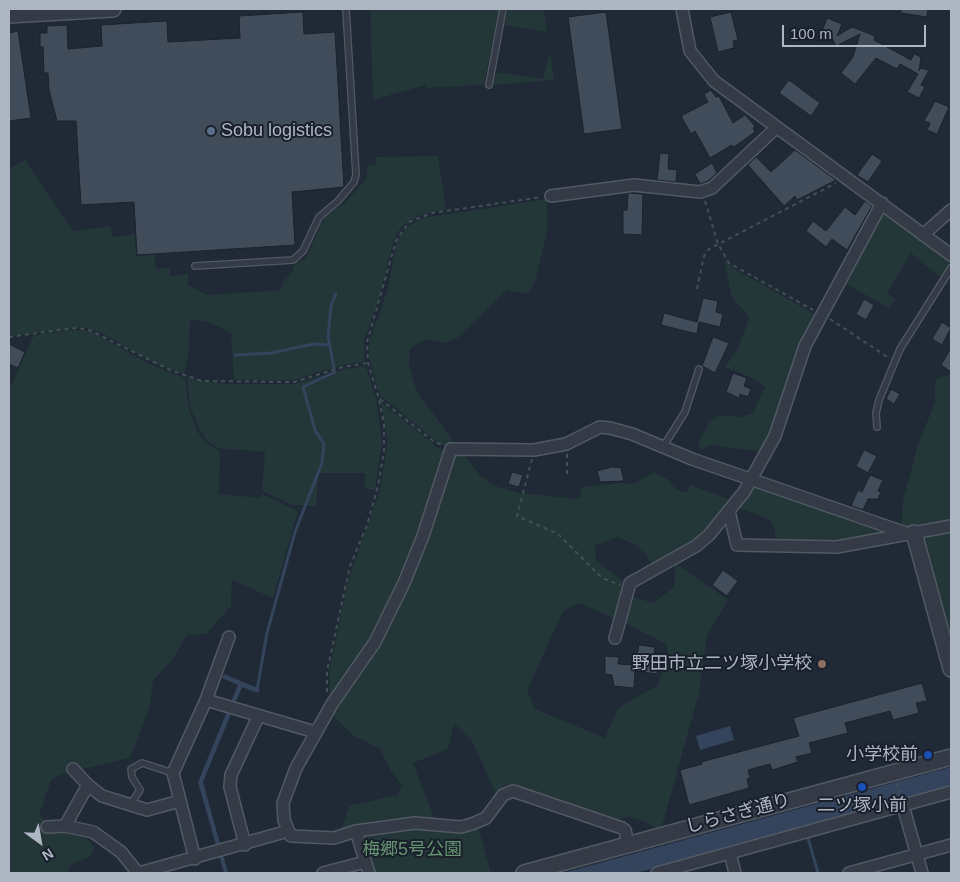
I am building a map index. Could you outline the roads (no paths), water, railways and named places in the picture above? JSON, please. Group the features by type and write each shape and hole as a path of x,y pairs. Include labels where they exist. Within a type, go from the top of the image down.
{"street":[{"path":"9,15 113,9"},
{"path":"682,9 690,51 714,81 776,128 848,177 951,255"},
{"path":"551,196 634,185 703,191 712,188 776,128"},
{"path":"615,638 630,583 691,549 709,535 729,511 751,479 775,436 805,346 882,203"},
{"path":"924,235 951,210"},
{"path":"628,844 625,830 622,828 513,791 503,795 486,818 461,827 415,823 356,831 334,838 291,836 288,832 284,820 283,803 296,768 332,704 375,642 404,583 423,536 451,449 534,450 566,444 600,428 632,434 751,479 912,534"},
{"path":"729,511 737,545 837,547 951,526"},
{"path":"912,534 948,646 951,669"},
{"path":"195,859 173,773 206,700 229,637"},
{"path":"206,700 258,717 315,732"},
{"path":"245,845 230,787 231,775 258,717"},
{"name":"しらさぎ通り","path":"524,873 951,757"},
{"path":"74,769 88,785 102,796 130,805 147,810 180,801"},
{"path":"66,826 88,785"},
{"path":"657,873 903,803 951,792"},
{"path":"903,803 922,873"},
{"path":"47,827 66,826 93,832 121,852 138,873 195,859 288,832"},
{"path":"323,873 367,868 356,831"},
{"path":"849,873 951,845"},
{"path":"730,853 735,873"}],"lane":[{"path":"195,266 293,260 303,252 319,216 338,201 354,182 356,175 346,9"},
{"path":"489,85 503,9"},
{"path":"877,428 876,413 879,400 895,362 926,306 951,268"},
{"path":"663,447 685,412 699,368"},
{"path":"130,805 140,790 132,777 131,768 142,763 173,773"}],"water":[{"path":"224,674 260,689 258,693 242,687 203,782 228,873 224,873 198,782 238,685 222,678"},
{"path":"730,726 734,740 700,750 696,736"},
{"path":"951,767 951,786 663,866 635,873 563,873"}],"waterway":[{"path":"334,368 328,336 331,306 336,294"},
{"path":"235,355 271,353 313,344 329,345"},
{"path":"257,690 267,633 295,532 322,463 324,444 315,430 303,387 335,372"},
{"path":"808,838 818,873"}],"place":[{"name":"Sobu logistics","path":"211,131"},
{"name":"野田市立二ツ塚小学校","path":"822,664"},
{"name":"小学校前","path":"928,755"},
{"name":"二ツ塚小前","path":"862,787"}],"park label":[{"name":"梅郷5号公園","path":"412,850"}]}
